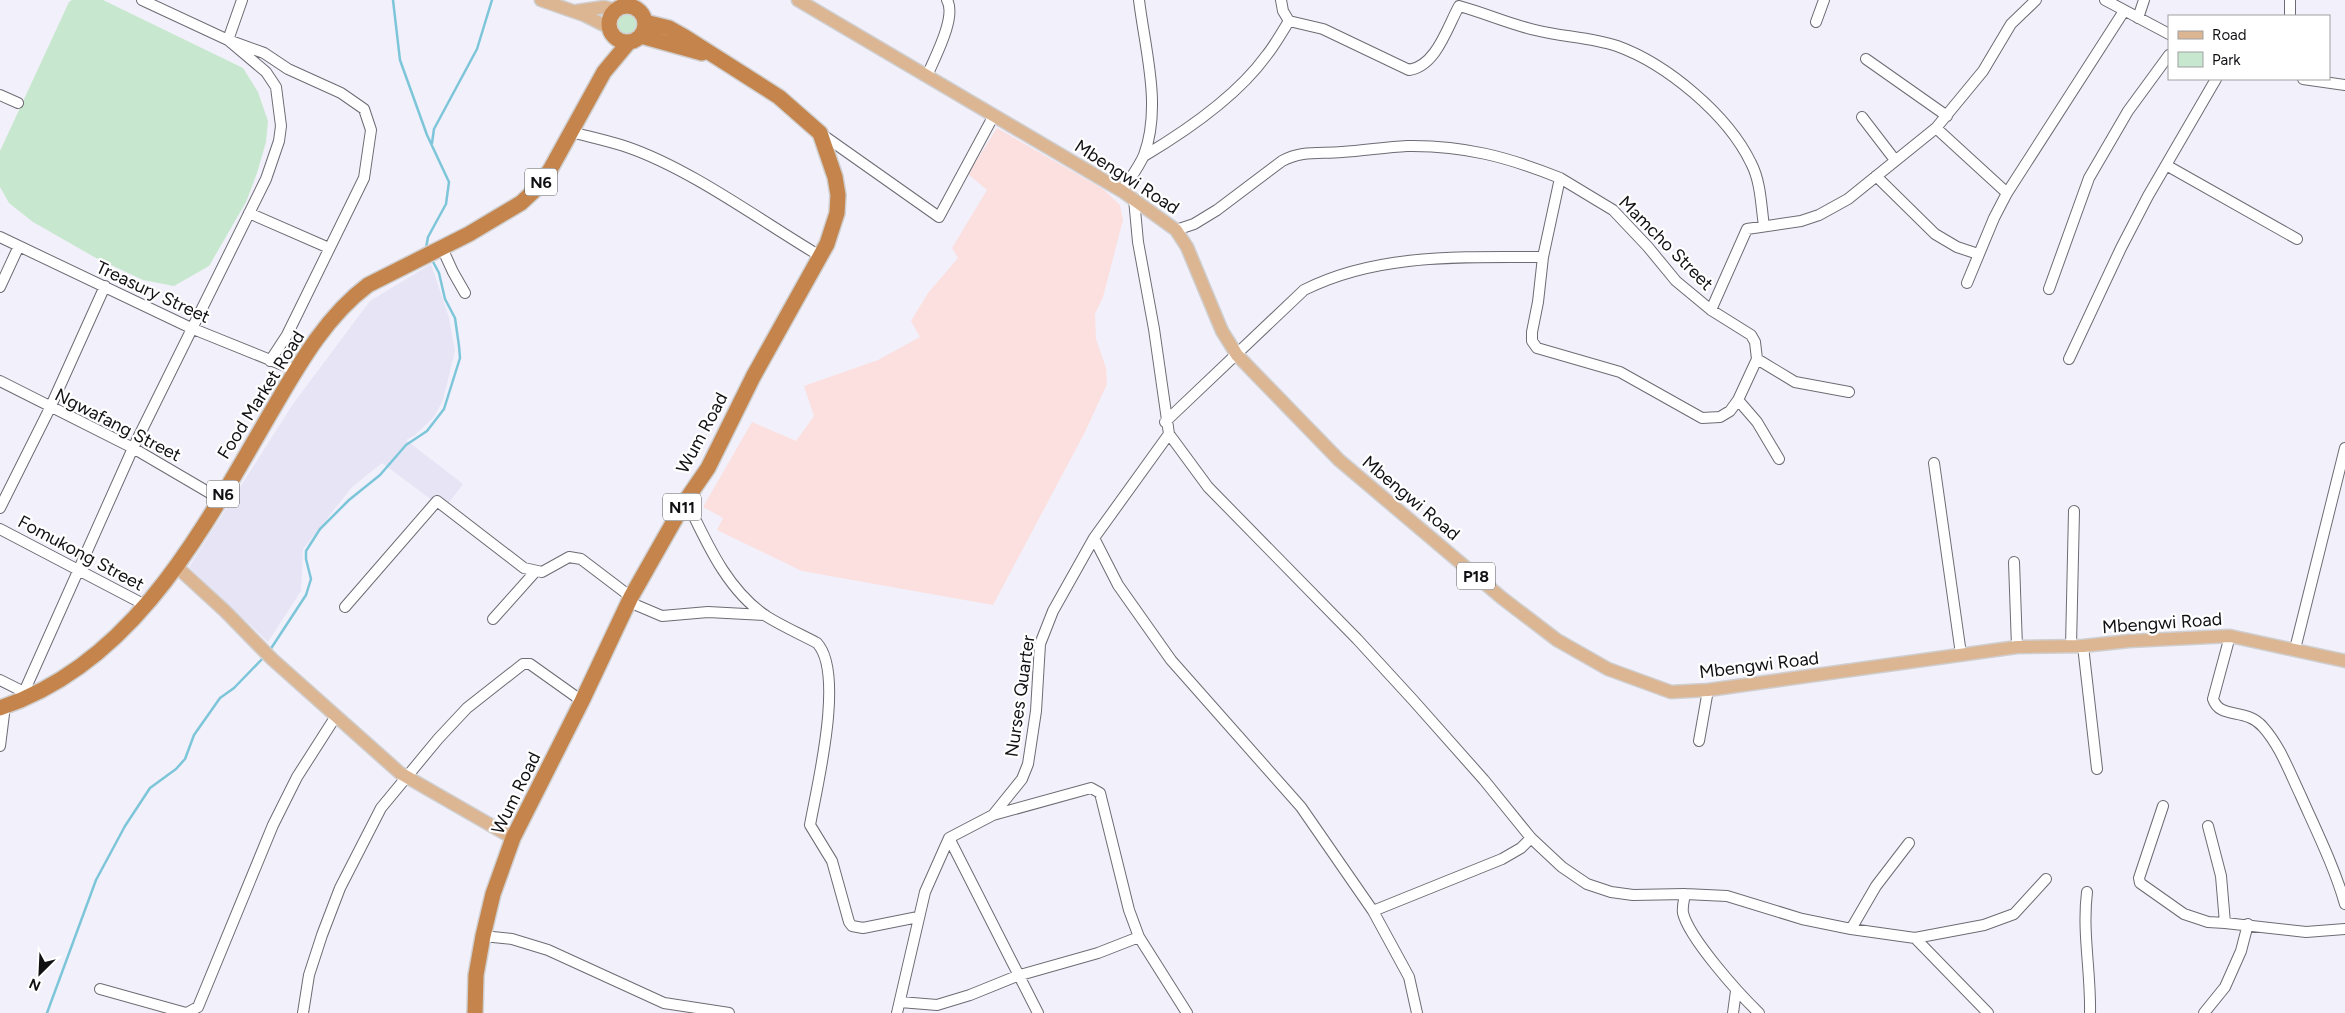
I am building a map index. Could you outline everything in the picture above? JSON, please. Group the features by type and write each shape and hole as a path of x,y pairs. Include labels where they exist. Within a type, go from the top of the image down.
{"highway":[{"path":"639,29 646,0"},
{"path":"620,6 631,7 641,13 639,29"},
{"name":"N6","path":"610,29 610,18 620,6"},
{"path":"610,29 618,39 639,29"},
{"name":"Food Market Road","path":"604,72 611,47 610,29"},
{"name":"Wum Road","path":"475,1013 476,974 483,936 493,894 513,838 582,701 630,599 686,500 708,468 753,377 820,256 837,213 838,195 835,177 820,133 808,121 779,97 709,54 639,29"},
{"name":"Food Market Road","path":"2,707 87,661 146,606 177,567 220,499 296,370 322,332 355,295 368,285 439,249 521,203 537,188 550,170 604,72 639,29"}],"main road":[{"path":"541,0 575,12 610,29"},
{"name":"Mbengwi Road","path":"798,0 1122,191 1176,230 1187,247 1209,304 1237,355 1339,460 1502,598 1557,640 1608,669 1671,692 1708,690 1961,654 2017,648 2230,636 2345,661"},
{"path":"575,12 620,6"},
{"path":"177,567 225,611 262,650 406,777 513,838"}],"street":[{"path":"142,0 228,40 264,53 288,69 341,93 364,110 371,130 364,178 287,335 270,361"},
{"path":"228,40 242,0"},
{"path":"927,76 948,24 950,9 947,0"},
{"path":"1122,191 1144,156 1152,120 1152,100 1139,0"},
{"path":"1281,0 1282,11 1289,20 1323,29 1409,70 1417,69 1431,58 1460,3 1536,31 1616,46 1663,70 1716,114 1751,162 1756,176 1764,226"},
{"path":"1816,22 1824,0"},
{"path":"1711,310 1745,232 1750,228 1801,221 1819,215 1848,199 1936,128 1983,71 2011,24 2036,0"},
{"path":"2105,0 2168,33"},
{"path":"2138,18 2144,0"},
{"path":"2290,0 2290,15"},
{"path":"1967,283 1978,254 2007,193 2124,10"},
{"path":"1144,156 1204,116 1248,77 1266,57 1289,20"},
{"path":"0,680 25,696 78,570 133,448 190,328 266,179 279,141 280,108 276,87 266,72 228,40"},
{"path":"2049,289 2089,178 2128,111 2168,56"},
{"path":"1866,59 1947,116"},
{"path":"2070,359 2120,248 2215,80"},
{"path":"2310,80 2345,85"},
{"path":"0,96 18,103"},
{"path":"820,133 939,217 994,115"},
{"path":"1862,117 1895,160"},
{"path":"1936,128 2007,193"},
{"path":"571,132 628,147 660,160 820,256"},
{"name":"Mamcho Street","path":"1176,230 1201,220 1282,161 1292,155 1305,152 1341,152 1425,146 1468,149 1505,157 1560,178 1613,210 1648,247 1676,281 1711,310 1751,335 1755,342 1756,359"},
{"path":"2166,165 2297,239"},
{"path":"1876,176 1935,234 1957,247 1978,254"},
{"path":"1560,178 1543,257 1538,302 1532,332 1532,341 1537,348 1620,372 1702,418 1720,417 1730,411 1738,400 1756,359 1795,382 1849,392"},
{"path":"1134,199 1138,242 1161,370 1165,422 1169,434 1208,487 1413,700 1484,780 1531,838 1562,867 1587,884 1611,892 1633,895 1685,894 1726,896 1802,919 1851,930 1915,938 1984,924 2014,914 2046,880"},
{"path":"249,213 329,248"},
{"name":"Treasury Street","path":"0,237 18,248 105,286 190,328 296,370"},
{"path":"0,287 18,248"},
{"path":"439,249 465,292"},
{"path":"1165,422 1304,290 1324,280 1364,268 1454,256 1543,257"},
{"path":"0,508 50,408 105,286"},
{"name":"Ngwafang Street","path":"0,382 133,448 220,499"},
{"path":"1738,400 1757,422 1779,459"},
{"name":"Nurses Quarter","path":"948,838 993,815 1022,779 1028,764 1036,711 1040,644 1053,611 1094,538 1169,434"},
{"path":"2295,649 2345,448"},
{"path":"1934,463 1961,654"},
{"path":"345,607 437,500 524,568 534,572 546,570 569,557 581,559 630,599 662,616 708,612 765,615"},
{"path":"686,500 710,550 740,593 765,615 817,643 821,648 826,663 830,708 810,825 832,861 849,922 852,926 863,928 918,917"},
{"path":"2074,511 2077,646 2097,770"},
{"name":"Fomukong Street","path":"0,529 146,606"},
{"path":"1094,538 1105,563 1123,593 1171,660 1301,807 1373,911 1409,977 1417,1013"},
{"path":"2014,562 2017,648"},
{"path":"493,619 534,572"},
{"path":"2230,636 2213,699 2215,706 2221,710 2252,716 2275,741 2321,840 2345,904"},
{"path":"303,1013 309,975 340,888 381,808 438,739 467,708 523,664 530,664 582,701"},
{"path":"1699,741 1708,690"},
{"path":"0,746 2,707"},
{"path":"100,989 187,1013 198,1007 273,825 297,777 336,716"},
{"path":"993,815 1091,788 1100,792 1129,910 1139,937 1187,1013"},
{"path":"2163,806 2139,878 2140,883 2184,914 2208,922 2248,924 2306,932 2345,928"},
{"path":"2208,826 2221,876 2225,923"},
{"path":"897,1013 918,917 934,869 948,838"},
{"path":"948,838 1017,976 1038,1013"},
{"path":"1373,911 1502,858 1520,848 1531,838"},
{"path":"1851,930 1876,886 1909,843"},
{"path":"2087,892 2085,948 2090,978 2090,1013"},
{"path":"1685,894 1682,911 1703,948 1736,991 1759,1013"},
{"path":"2204,1013 2226,987 2241,951 2248,924"},
{"path":"483,936 512,939 548,950 664,1003 729,1013"},
{"path":"900,1002 937,1004 970,995 1017,976 1098,953 1139,937"},
{"path":"1915,938 1988,1013"},
{"path":"1733,1013 1736,991"}],"shaded area":[{"path":"997,128 1103,189 1120,205 1123,220 1103,297 1095,314 1096,339 1106,368 1107,384 1085,432 993,605 802,571 717,530 723,518 703,507 752,422 796,441 814,416 804,386 878,360 920,337 911,321 928,293 958,258 952,248 987,190 968,174"},
{"path":"431,264 449,318 455,351 443,400 434,417 415,435 406,440 463,484 444,509 382,463 352,487 303,549 301,591 268,642 189,567 293,404 370,301"}],"green space":[{"path":"72,0 103,0 243,68 258,92 268,121 266,142 246,202 209,266 174,286 143,280 96,258 33,222 9,203 0,187 0,151 69,2"},
{"path":"626,13 634,16 637,24 634,32 626,35 618,32 615,24 618,16"}],"waterway":[{"path":"393,0 400,60 427,135 449,182 446,204 428,237 426,248"},
{"path":"432,143 434,129 477,49 492,0"},
{"path":"270,650 306,595 311,579 306,551 320,529 349,500 380,475 406,445 427,431 444,409 460,358 459,346 455,318 445,299 439,273 431,258"},
{"path":"47,1013 96,880 125,826 150,788 176,769 185,759 194,735 220,698 234,688 265,656"}]}
